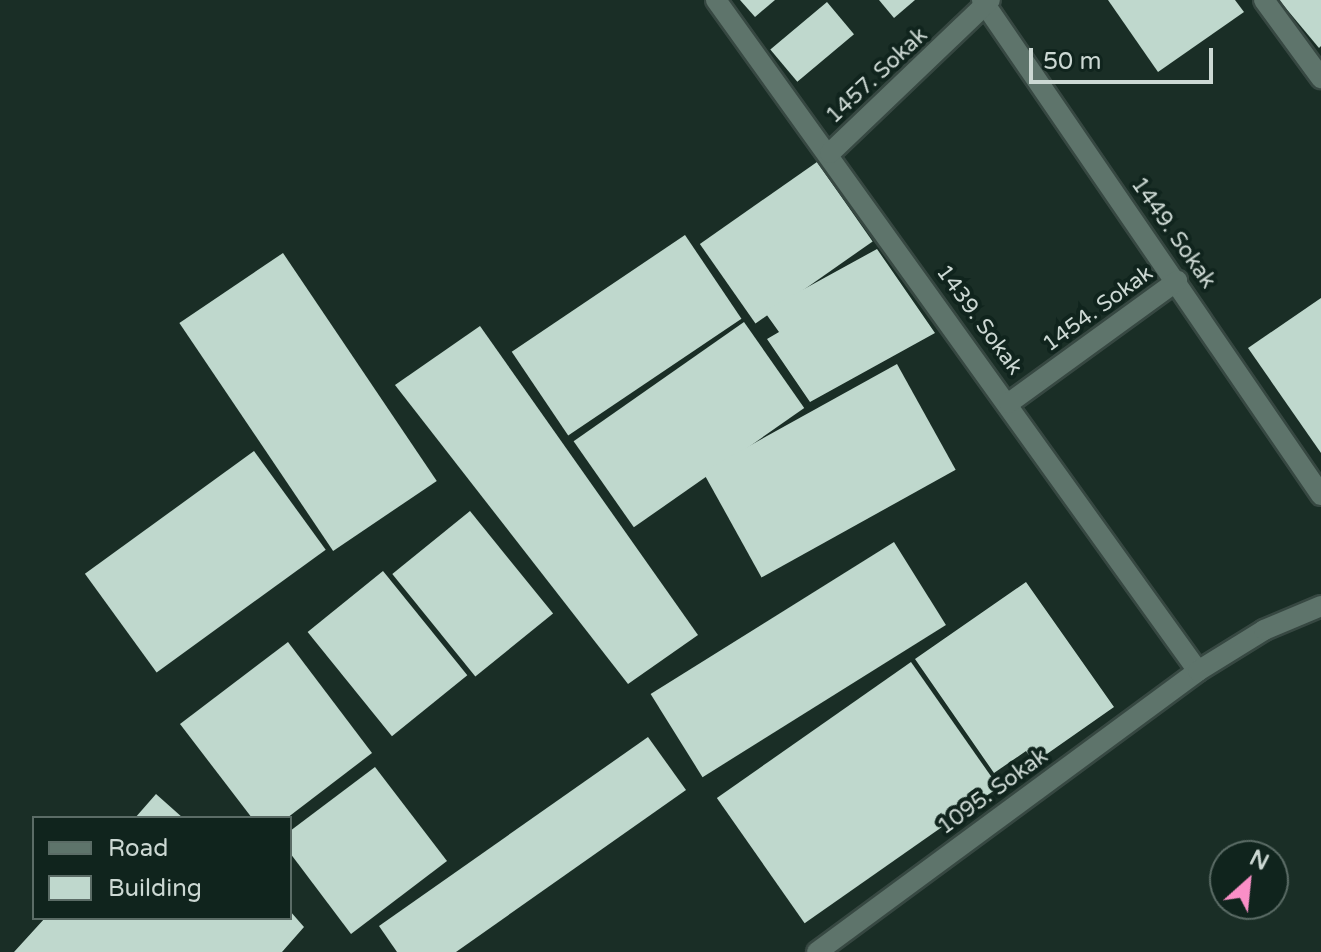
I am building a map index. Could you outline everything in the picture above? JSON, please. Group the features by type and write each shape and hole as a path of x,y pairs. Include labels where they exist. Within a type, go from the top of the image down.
{"street":[{"name":"1439. Sokak","path":"716,0 830,153 1198,671"},
{"path":"1264,0 1321,78"},
{"name":"1457. Sokak","path":"830,153 986,2"},
{"name":"1449. Sokak","path":"986,2 1321,495"},
{"name":"1454. Sokak","path":"1009,403 1177,281"},
{"name":"1095. Sokak","path":"817,952 1198,671 1264,630 1321,606"}],"building":[{"path":"740,0 775,0 755,17"},
{"path":"879,0 915,0 894,18"},
{"path":"1108,0 1235,0 1244,12 1158,72"},
{"path":"1279,0 1321,0 1319,48"},
{"path":"827,2 854,34 797,82 770,50"},
{"path":"817,162 873,241 755,323 700,244"},
{"path":"685,235 741,319 568,436 512,352"},
{"path":"877,249 935,333 810,402 767,339 779,332 764,311"},
{"path":"283,253 437,481 333,551 179,323"},
{"path":"1321,298 1321,453 1248,348"},
{"path":"744,322 804,408 634,527 574,441"},
{"path":"480,326 698,635 628,684 395,385"},
{"path":"897,364 956,470 761,577 703,472"},
{"path":"254,451 326,550 157,673 85,574"},
{"path":"470,511 553,614 475,677 392,574"},
{"path":"894,542 946,625 703,777 651,694"},
{"path":"383,571 467,675 392,736 308,632"},
{"path":"1026,582 1114,707 1034,763 1026,751 994,773 915,659"},
{"path":"288,642 372,753 290,816 250,816 180,724"},
{"path":"911,662 999,787 805,923 717,798"},
{"path":"648,737 686,790 456,952 397,952 379,926"},
{"path":"375,767 447,861 351,934 292,856 292,829"},
{"path":"156,794 181,816 137,816"},
{"path":"292,913 304,927 282,952 14,952 43,920 292,920"}]}
